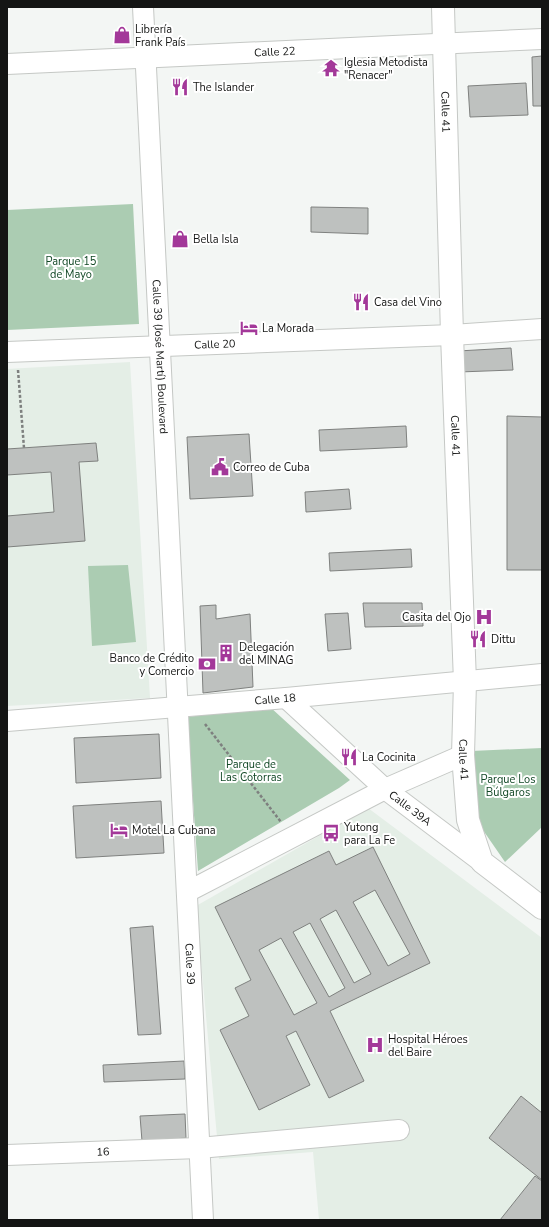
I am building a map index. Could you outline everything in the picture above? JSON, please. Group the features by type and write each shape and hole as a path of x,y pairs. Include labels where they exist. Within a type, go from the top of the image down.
{"main road":[{"name":"Calle 41","path":"442,7 465,682 463,755 468,820 482,862"},
{"name":"Calle 39A","path":"482,862 542,908"}],"street":[{"name":"Calle 39 (José Martí) Boulevard","path":"143,7 160,345 184,706"},
{"name":"Calle 22","path":"7,64 542,39"},
{"name":"Calle 20","path":"12,352 542,329"},
{"name":"Calle 18","path":"7,721 286,698 542,674"},
{"name":"Calle 39A","path":"286,698 385,789 482,862"},
{"name":"Calle 39","path":"184,706 187,892 203,1220"},
{"path":"187,892 385,789 463,755"},
{"name":"16","path":"7,1155 199,1148 399,1130"}],"path":[{"path":"12,352 24,448"},
{"path":"184,706 293,837"}],"shaded area":[{"path":"130,362 150,698 7,706 7,369"},
{"name":"Hospital Héroes del Baire","path":"368,808 542,938 542,1220 319,1220 313,1152 219,1159 196,906"}],"green space":[{"name":"Parque 15 de Mayo","path":"133,204 139,324 7,330 7,210"},
{"path":"128,565 136,642 92,646 88,566"},
{"name":"Parque de Las Cotorras","path":"270,707 350,780 339,788 198,871 187,717"},
{"name":"Parque Los Búlgaros","path":"542,748 542,827 505,862 476,820 471,751"}],"building":[{"path":"542,56 542,106 533,106 532,57"},
{"path":"526,83 528,115 470,117 468,86"},
{"path":"311,207 368,208 368,234 311,232"},
{"path":"511,348 513,370 459,372 458,351"},
{"path":"507,416 542,417 542,570 507,570"},
{"path":"406,426 407,447 320,451 319,430"},
{"name":"Correo de Cuba","path":"249,434 253,496 190,499 187,437"},
{"path":"96,443 98,461 79,462 85,541 7,547 7,516 54,512 51,472 7,475 7,449"},
{"path":"349,489 351,509 306,512 305,492"},
{"path":"411,549 412,567 330,571 329,553"},
{"path":"363,603 422,603 423,626 365,627"},
{"name":"Delegación del MINAG","path":"216,605 216,619 250,614 253,687 203,693 200,606"},
{"path":"348,613 351,649 328,651 325,614"},
{"path":"159,734 161,778 76,783 74,738"},
{"name":"Motel La Cubana","path":"161,801 164,853 76,858 73,806"},
{"path":"373,847 430,963 330,1011 364,1081 329,1098 296,1031 286,1036 310,1085 259,1110 220,1030 249,1016 235,988 251,980 215,907 329,851 336,865","holes":["375,890 410,954 388,966 353,902","336,910 371,974 354,983 320,919","310,923 345,988 329,997 293,932","281,938 317,1003 294,1015 259,950"]},
{"path":"153,926 161,1034 138,1035 130,928"},
{"path":"184,1061 185,1079 104,1082 103,1065"},
{"path":"521,1096 542,1113 542,1180 489,1138"},
{"path":"185,1114 186,1138 142,1141 140,1116"},
{"path":"535,1176 542,1181 542,1220 500,1220"}],"place":[{"name":"Librería Frank País","path":"122,35"},
{"name":"Iglesia Metodista \"Renacer\"","path":"331,68"},
{"name":"The Islander","path":"180,87"},
{"name":"Bella Isla","path":"180,239"},
{"name":"Casa del Vino","path":"361,302"},
{"name":"La Morada","path":"249,328"},
{"name":"Correo de Cuba","path":"220,467"},
{"name":"Casita del Ojo","path":"484,617"},
{"name":"Dittu","path":"478,639"},
{"name":"Delegación del MINAG","path":"226,653"},
{"name":"Banco de Crédito y Comercio","path":"207,664"},
{"name":"La Cocinita","path":"349,757"},
{"name":"Motel La Cubana","path":"119,830"},
{"name":"Yutong para La Fe","path":"331,833"},
{"name":"Hospital Héroes del Baire","path":"375,1045"}]}
